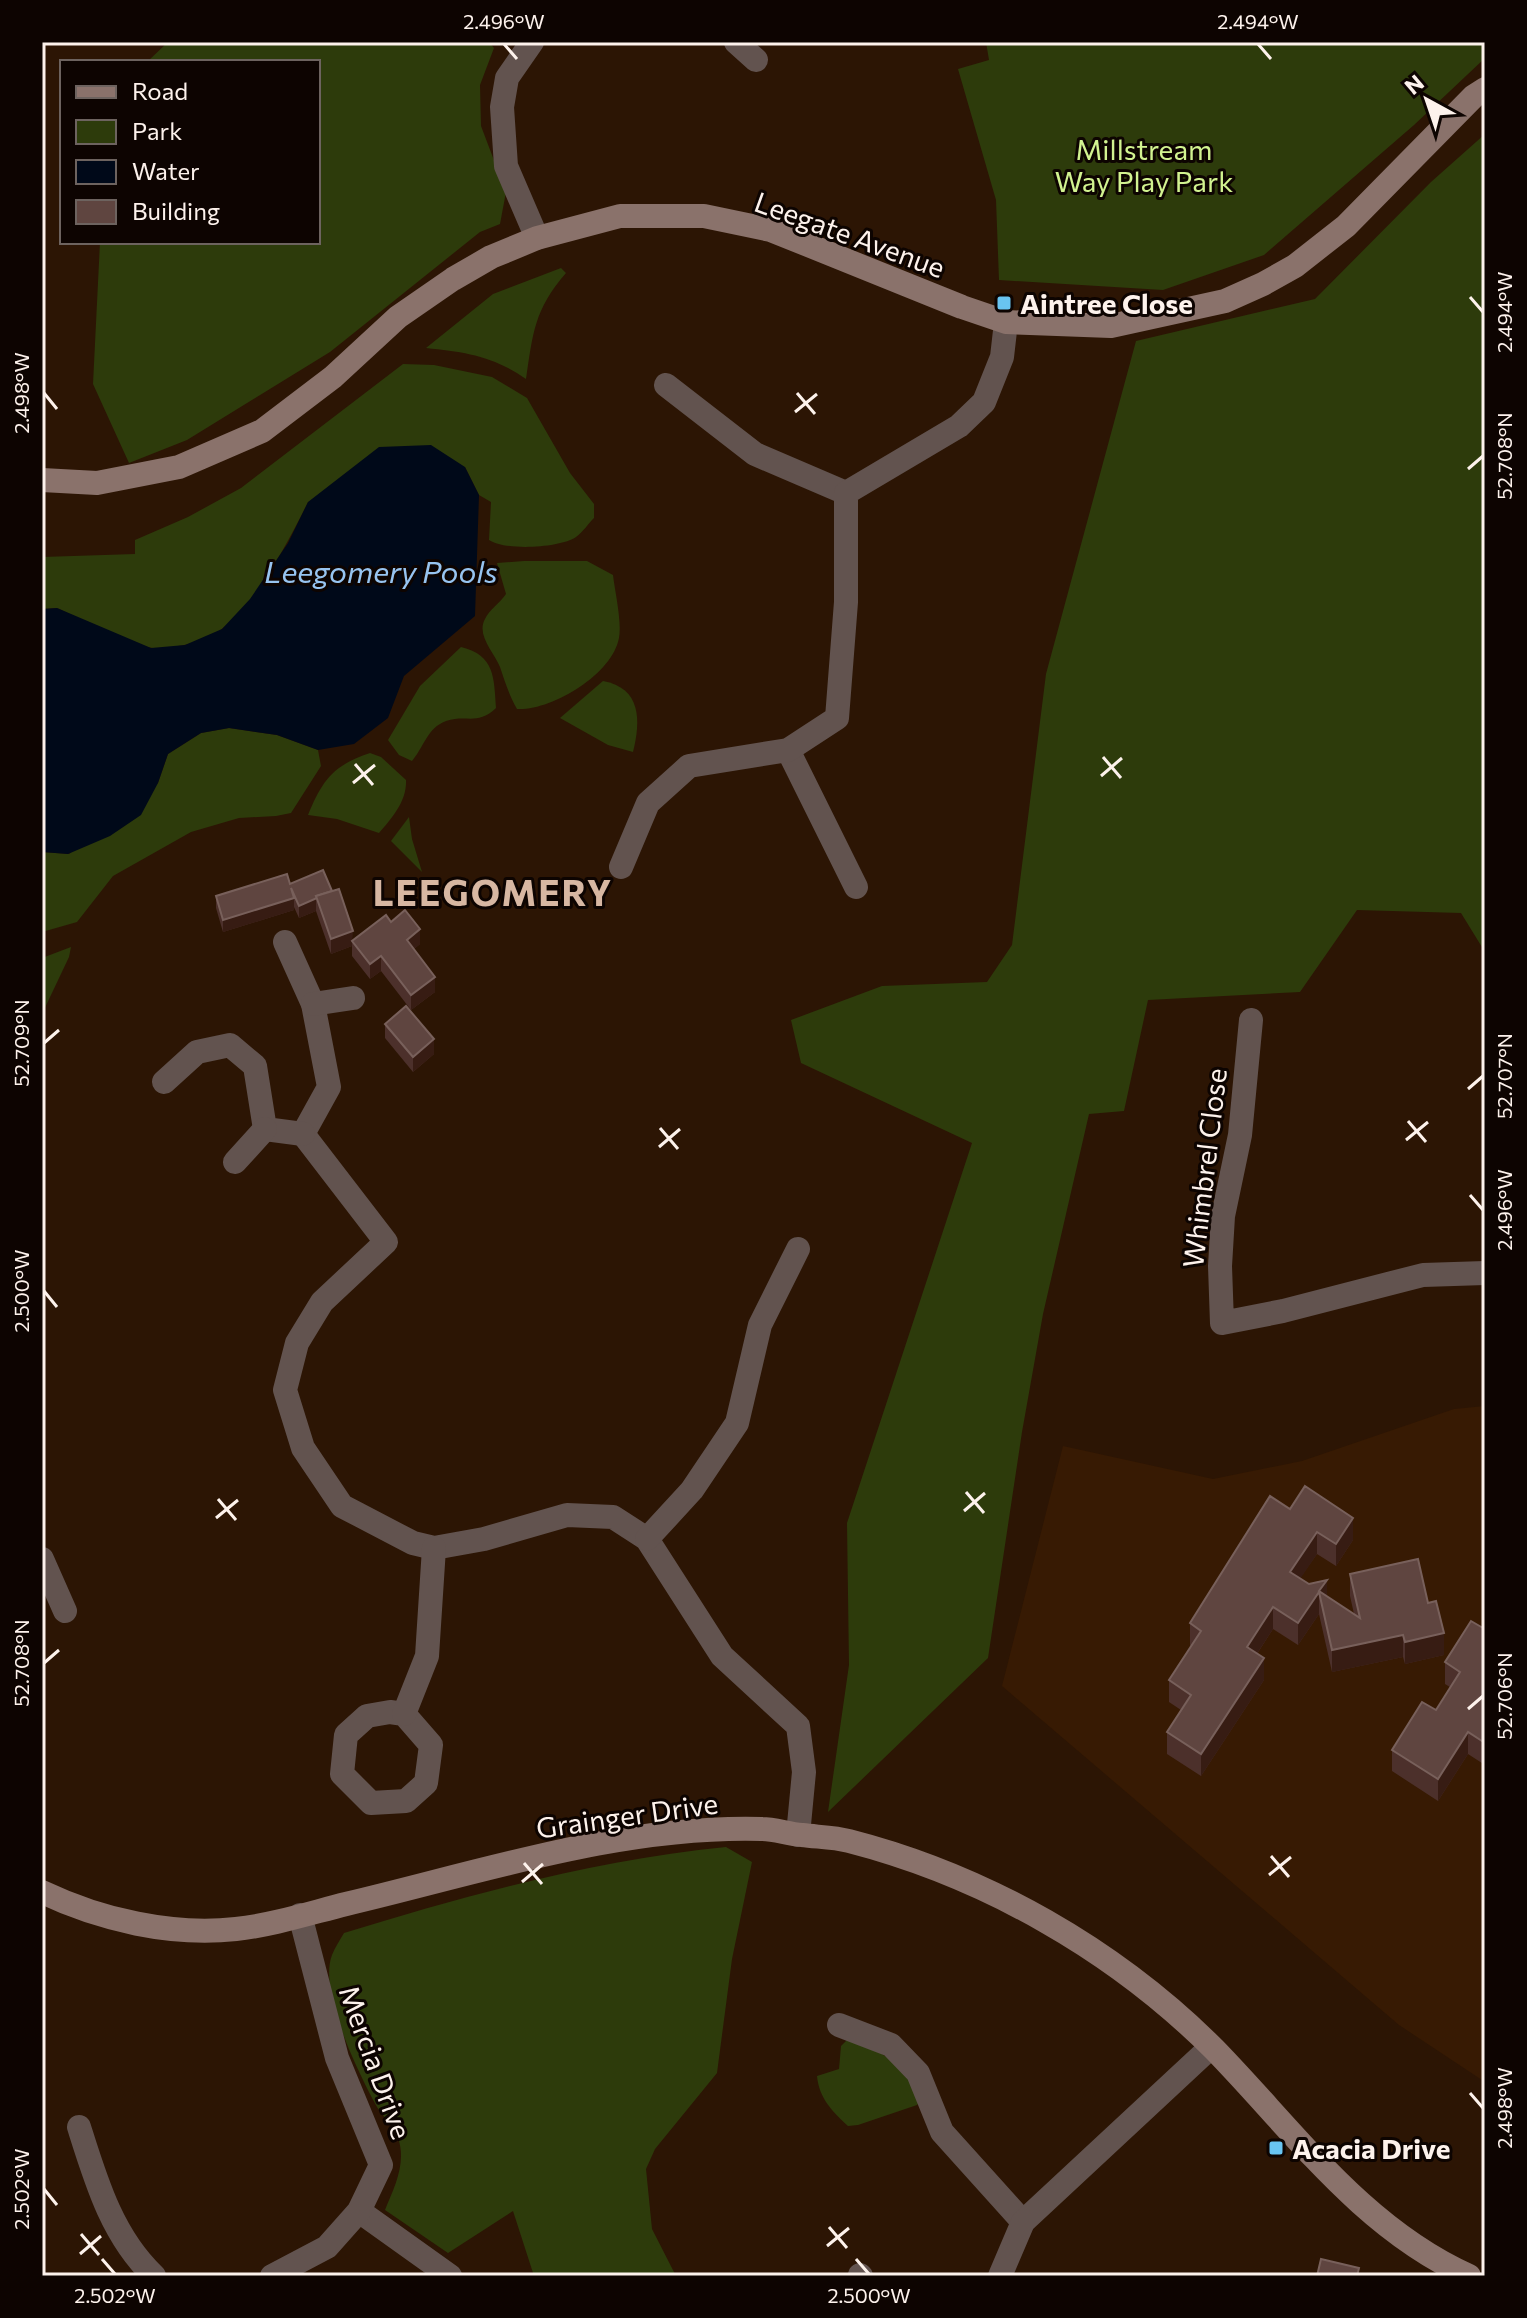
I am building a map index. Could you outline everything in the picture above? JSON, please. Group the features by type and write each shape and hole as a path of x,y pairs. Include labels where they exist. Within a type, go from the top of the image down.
{"street":[{"path":"532,42 507,78 502,107 506,166 537,238"},
{"path":"736,42 756,60"},
{"name":"Leegate Avenue","path":"42,480 97,483 179,467 262,431 333,377 398,317 453,279 491,257 537,238 620,216 704,216 771,230 1006,322 1111,326 1225,301 1295,266 1346,226 1474,96 1485,89"},
{"path":"846,493 959,426 984,402 1002,357 1006,322"},
{"path":"666,385 755,454 846,493"},
{"path":"621,867 648,803 689,766 788,750 837,718 846,602 846,493"},
{"path":"788,750 856,887"},
{"path":"285,942 313,1004 329,1087 303,1134"},
{"path":"313,1004 353,998"},
{"name":"Whimbrel Close","path":"1251,1020 1240,1135 1223,1216 1220,1266 1222,1323 1283,1311 1423,1275 1484,1265"},
{"path":"164,1082 197,1052 230,1045 255,1066 265,1129"},
{"path":"265,1129 303,1134 396,1234 322,1302 297,1343 285,1390 303,1448 342,1506 413,1543 434,1548 484,1539 567,1515 613,1517 647,1539 722,1656 798,1726 804,1772 798,1835"},
{"path":"235,1162 265,1129"},
{"path":"647,1539 692,1490 737,1423 760,1325 798,1249"},
{"path":"404,1714 427,1656 434,1548"},
{"path":"42,1559 65,1611"},
{"name":"Grainger Drive","path":"42,1892 124,1922 178,1930 237,1929 512,1862 611,1842 691,1831 766,1829 845,1840 916,1862 1006,1900 1094,1950 1147,1988 1211,2047 1347,2193 1379,2222 1414,2246 1469,2276"},
{"name":"Mercia Drive","path":"272,2276 327,2247 359,2211 381,2165 337,2058 300,1915"},
{"path":"839,2025 891,2045 918,2073 942,2132 1023,2222"},
{"path":"1000,2276 1023,2222 1211,2047"},
{"path":"79,2127 103,2202 141,2264 154,2276"},
{"path":"359,2211 450,2276"}],"shaded area":[{"path":"1485,1406 1485,2082 1399,2025 1002,1686 1063,1446 1213,1479 1302,1461 1454,1409"}],"green space":[{"path":"168,42 489,42 494,48 480,85 481,126 506,192 500,224 480,232 330,352 187,440 129,463 93,384 100,244 320,244 320,60 149,60"},
{"name":"Millstream Way Play Park","path":"986,42 1485,42 1485,58 1414,125 1264,255 1163,290 999,280 996,200 958,69 989,60"},
{"path":"1485,134 1485,952 1461,913 1357,910 1300,992 1148,1000 1124,1111 1089,1114 1043,1314 988,1658 828,1812 849,1665 847,1523 972,1143 801,1063 791,1020 882,986 987,982 1012,945 1046,674 1136,341 1315,299 1431,182"},
{"path":"561,268 566,273 547,299 537,323 526,379 478,356 426,348 493,294"},
{"path":"403,364 434,365 492,377 527,398 570,473 594,504 594,518 576,537 558,544 519,547 489,540 491,502 479,495 465,467 308,502 282,552 248,603 223,628 199,641 153,648 119,637 57,608 42,609 42,557 135,554 135,540 188,517 241,488"},
{"path":"587,561 613,575 620,631 614,652 593,677 546,704 517,709 484,637 483,625 506,594 497,563"},
{"path":"461,647 481,656 486,662 493,678 496,708 483,717 453,719 440,724 430,733 412,761 399,755 388,740 420,686"},
{"path":"603,681 625,691 635,707 637,728 633,752 608,745 560,718"},
{"path":"229,728 277,735 318,750 321,766 291,813 239,818 191,832 113,876 77,922 42,932 42,852 69,854 158,783 168,754 201,733"},
{"path":"370,753 381,757 406,780 401,802 379,833 337,819 308,815 330,776 347,763"},
{"path":"409,817 412,839 422,872 391,841"},
{"path":"71,947 69,957 42,1014 42,958"},
{"path":"726,1847 752,1862 732,1959 717,2073 655,2149 646,2169 652,2229 676,2276 534,2276 513,2211 448,2253 385,2210 398,2175 400,2147 394,2130 360,2075 335,2011 329,1971 332,1955 344,1933 534,1880 629,1860"},
{"path":"847,2040 882,2054 900,2067 922,2098 917,2105 848,2126 823,2098 817,2076 839,2069 841,2046"}],"water":[{"name":"Leegomery Pools","path":"431,445 465,467 479,495 475,616 404,676 388,718 354,744 318,750 277,735 229,728 201,733 168,754 158,783 141,815 110,836 68,854 42,852 42,609 57,608 151,648 185,645 222,629 250,599 288,543 308,502 379,447"}],"building":[{"path":"323,870 332,891 299,906 291,888 294,898 223,920 216,896 287,874 290,884"},
{"path":"339,889 353,931 331,939 316,896"},
{"path":"405,910 420,929 407,940 435,977 411,995 381,956 370,964 352,941 386,915 391,922"},
{"path":"406,1006 434,1039 413,1057 385,1024"},
{"path":"1305,1486 1353,1518 1336,1544 1317,1532 1290,1572 1309,1584 1327,1580 1319,1591 1360,1618 1350,1574 1418,1559 1428,1603 1436,1601 1444,1633 1405,1642 1403,1635 1332,1650 1319,1592 1298,1623 1273,1607 1247,1647 1264,1658 1201,1754 1167,1732 1191,1695 1169,1680 1201,1631 1190,1623 1270,1496 1290,1509"},
{"path":"1471,1621 1483,1628 1485,1625 1485,1743 1468,1732 1438,1779 1392,1750 1422,1702 1436,1710 1460,1672 1445,1662"},
{"path":"1321,2259 1359,2268 1357,2276 1317,2276"}],"place":[{"name":"Aintree Close","path":"1004,303"},
{"name":"Acacia Drive","path":"1276,2148"}],"district":[{"name":"LEEGOMERY","path":"493,891"}]}
